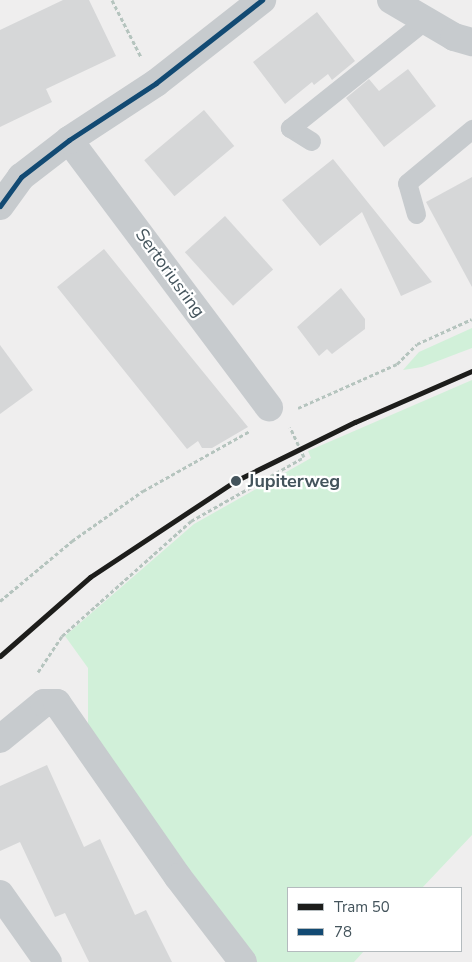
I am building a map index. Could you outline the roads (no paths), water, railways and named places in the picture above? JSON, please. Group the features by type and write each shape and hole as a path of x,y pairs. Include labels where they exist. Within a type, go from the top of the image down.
{"street":[{"path":"0,206 21,177 70,140 156,83 262,0"},
{"path":"391,0 424,21 472,42"},
{"name":"Sertoriusring","path":"70,140 276,417"},
{"path":"0,739 44,703 57,703 68,715 128,808 243,962"},
{"path":"0,894 48,962"}],"lane":[{"path":"311,141 290,128 424,21"},
{"path":"416,214 407,182 472,129"}],"tram line":[{"name":"50","path":"0,656 90,577 235,481 355,422 472,371"}],"place":[{"name":"Jupiterweg","path":"236,481"}]}
